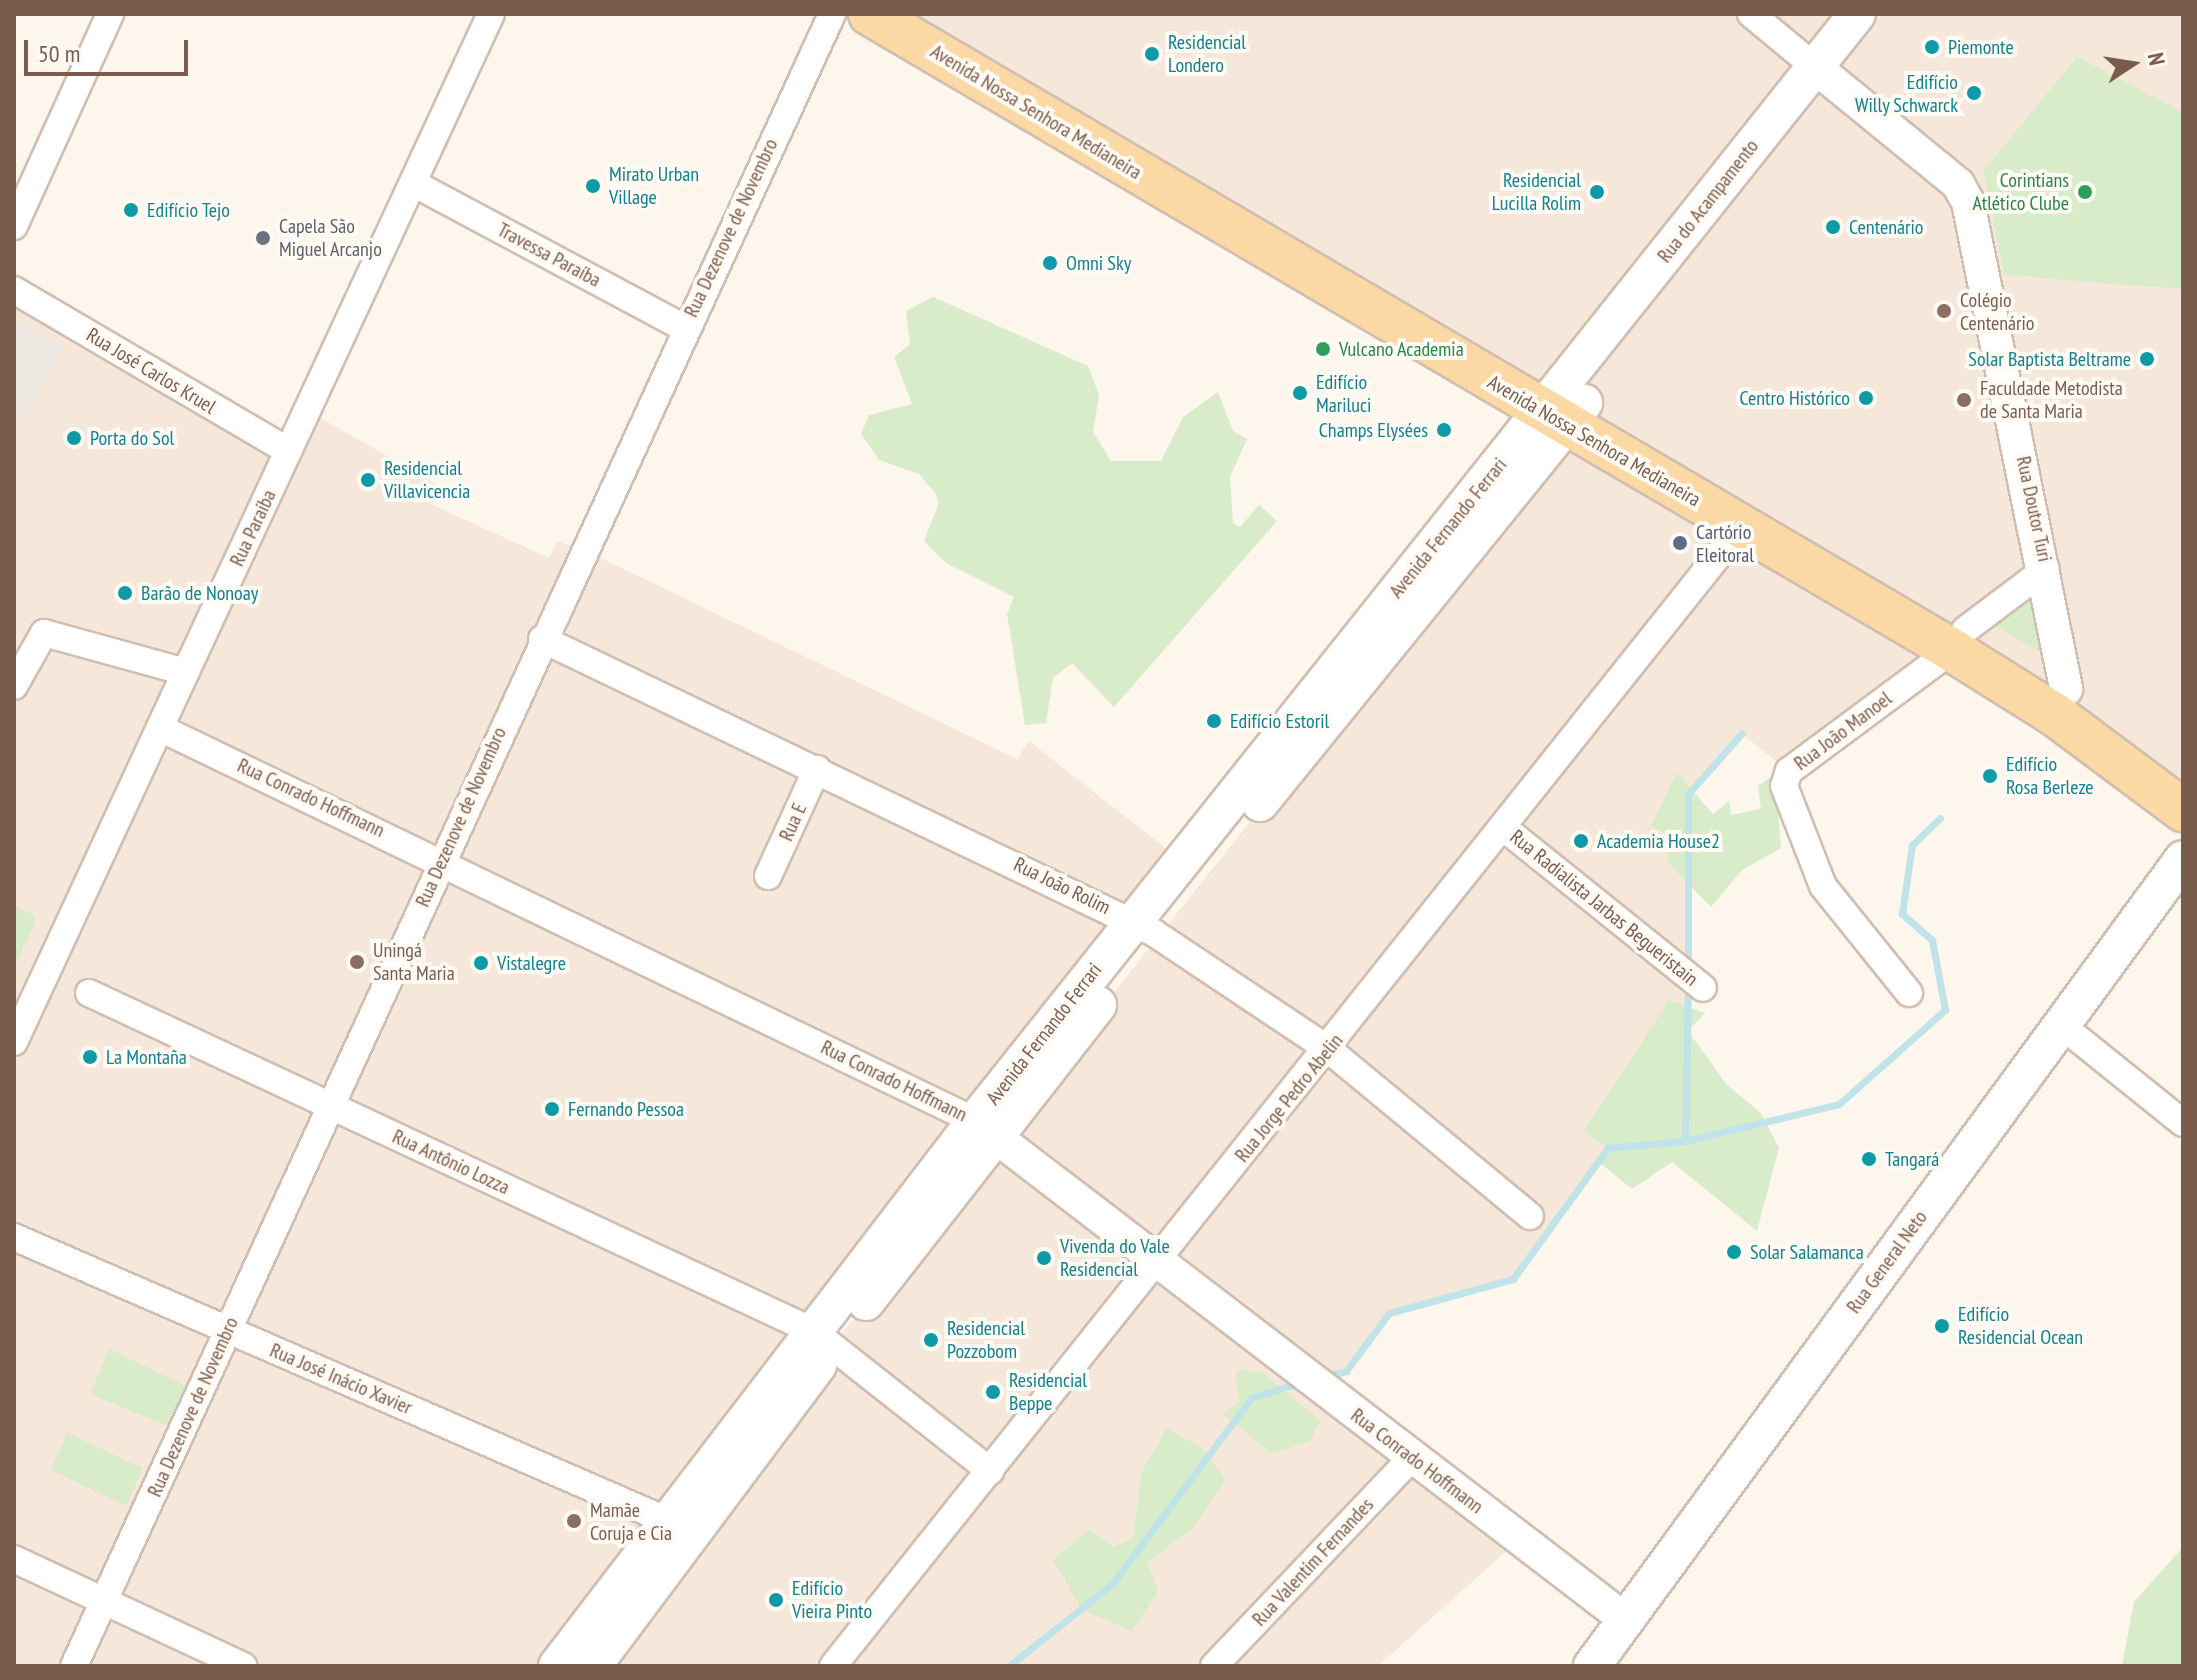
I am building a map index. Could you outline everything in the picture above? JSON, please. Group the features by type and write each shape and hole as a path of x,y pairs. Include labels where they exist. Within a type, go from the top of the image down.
{"main road":[{"name":"Avenida Nossa Senhora Medianeira","path":"870,14 1563,407 1741,527 1958,640 2066,689 2183,776"},
{"name":"Avenida Nossa Senhora Medianeira","path":"919,14 1563,407 1958,640 2183,810"},
{"name":"Rua do Acampamento","path":"1563,407 1857,14"},
{"name":"Avenida Fernando Ferrari","path":"557,1666 668,1521 822,1338 1144,927 1563,407"},
{"name":"Rua General Neto","path":"1592,1666 2183,859"},
{"name":"Avenida Fernando Ferrari","path":"593,1666 822,1338"}],"street":[{"path":"14,226 110,14"},
{"name":"Rua Paraíba","path":"14,1042 491,14"},
{"name":"Rua Dezenove de Novembro","path":"74,1666 542,639 832,14"},
{"path":"1751,14 1815,67"},
{"name":"Rua Doutor Turi","path":"1815,67 1958,184 1968,202 2046,569 2066,689"},
{"name":"Travessa Paraíba","path":"413,183 685,328"},
{"name":"Rua José Carlos Kruel","path":"14,290 288,451"},
{"name":"Rua Jorge Pedro Abelin","path":"833,1666 1328,1049 1741,527"},
{"name":"Rua João Manoel","path":"1909,993 1823,886 1784,786 1789,771 2046,569"},
{"path":"14,686 44,633 186,672"},
{"name":"Rua João Rolim","path":"542,639 1144,927 1328,1049 1530,1216"},
{"name":"Rua Conrado Hoffmann","path":"160,728 442,859 984,1130 1626,1620"},
{"name":"Rua E","path":"768,876 817,769"},
{"name":"Rua Radialista Jarbas Begueristain","path":"1504,828 1703,988"},
{"name":"Rua Antônio Lozza","path":"89,993 822,1338 990,1471"},
{"path":"2061,1025 2183,1123"},
{"name":"Rua José Inácio Xavier","path":"14,1237 668,1521"},
{"name":"Rua Valentim Fernandes","path":"1215,1666 1412,1457"},
{"path":"14,1559 243,1666"}],"shaded area":[{"name":"Centro Histórico","path":"890,14 2183,14 2183,792"},
{"path":"14,290 288,451 307,410 439,486 431,504 549,558 557,541 595,555 1017,759 1029,741 1182,861 813,1330 832,1346 1566,425 1952,650 1789,771 1742,734 1688,794 1687,1030 1513,1279 1389,1313 1329,1393 1520,1539 1378,1666 14,1666"},
{"path":"14,319 64,347 14,431"}],"green space":[{"name":"Corintians Atlético Clube","path":"2077,57 2183,112 2183,289 2004,275 1983,171"},
{"path":"933,297 1088,366 1099,395 1093,432 1111,461 1161,461 1183,417 1218,392 1233,431 1247,439 1230,477 1233,523 1240,527 1259,505 1277,521 1114,707 1072,663 1053,678 1046,723 1025,725 1007,614 1014,597 946,563 924,541 939,503 935,493 919,474 879,460 861,434 869,415 912,404 894,357 910,344 906,311"},
{"path":"2035,596 2049,657 1995,626"},
{"path":"1677,773 1713,814 1729,801 1731,815 1761,809 1758,786 1775,774 1781,848 1742,870 1711,907 1668,863 1667,835 1651,826"},
{"path":"14,906 34,915 35,923 14,967"},
{"path":"1669,1000 1705,1013 1688,1031 1727,1085 1761,1113 1779,1148 1757,1231 1672,1162 1632,1189 1600,1163 1609,1149 1584,1131"},
{"path":"109,1349 187,1386 170,1427 90,1394"},
{"path":"1243,1369 1265,1374 1320,1421 1310,1441 1272,1454 1223,1414 1239,1401 1236,1372"},
{"path":"1167,1428 1202,1448 1226,1480 1192,1529 1147,1562 1158,1591 1132,1631 1082,1610 1053,1560 1089,1529 1113,1547 1133,1538 1141,1473"},
{"path":"67,1433 143,1468 126,1506 51,1470"},
{"path":"2183,1547 2183,1666 2122,1666 2134,1602"}],"waterway":[{"path":"1688,967 1688,794 1742,733"},
{"path":"1685,1141 1839,1104 1945,1010 1932,940 1902,914 1912,845 1940,818"},
{"path":"1325,1376 1346,1371 1389,1313 1513,1279 1608,1148 1685,1141 1688,983"},
{"path":"1009,1666 1112,1584 1251,1398 1301,1382"}],"place":[{"name":"Piemonte","path":"1932,47"},
{"name":"Residencial Londero","path":"1152,54"},
{"name":"Edifício Willy Schwarck","path":"1974,93"},
{"name":"Mirato Urban Village","path":"593,186"},
{"name":"Residencial Lucilla Rolim","path":"1597,192"},
{"name":"Corintians Atlético Clube","path":"2085,192"},
{"name":"Edifício Tejo","path":"131,210"},
{"name":"Centenário","path":"1833,227"},
{"name":"Capela São Miguel Arcanjo","path":"263,238"},
{"name":"Omni Sky","path":"1050,263"},
{"name":"Colégio Centenário","path":"1944,311"},
{"name":"Vulcano Academia","path":"1323,349"},
{"name":"Solar Baptista Beltrame","path":"2147,359"},
{"name":"Edifício Mariluci","path":"1300,393"},
{"name":"Centro Histórico","path":"1866,398"},
{"name":"Faculdade Metodista de Santa Maria","path":"1964,400"},
{"name":"Champs Elysées","path":"1444,430"},
{"name":"Porta do Sol","path":"74,438"},
{"name":"Residencial Villavicencia","path":"368,480"},
{"name":"Cartório Eleitoral","path":"1680,543"},
{"name":"Barão de Nonoay","path":"125,593"},
{"name":"Edifício Estoril","path":"1214,721"},
{"name":"Edifício Rosa Berleze","path":"1990,776"},
{"name":"Academia House2","path":"1581,841"},
{"name":"Uningá Santa Maria","path":"357,962"},
{"name":"Vistalegre","path":"481,963"},
{"name":"La Montaña","path":"90,1057"},
{"name":"Fernando Pessoa","path":"552,1109"},
{"name":"Tangará","path":"1869,1159"},
{"name":"Solar Salamanca","path":"1734,1252"},
{"name":"Vivenda do Vale Residencial","path":"1044,1258"},
{"name":"Edifício Residencial Ocean","path":"1942,1326"},
{"name":"Residencial Pozzobom","path":"931,1340"},
{"name":"Residencial Beppe","path":"993,1392"},
{"name":"Mamãe Coruja e Cia","path":"574,1521"},
{"name":"Edifício Vieira Pinto","path":"776,1600"}]}
